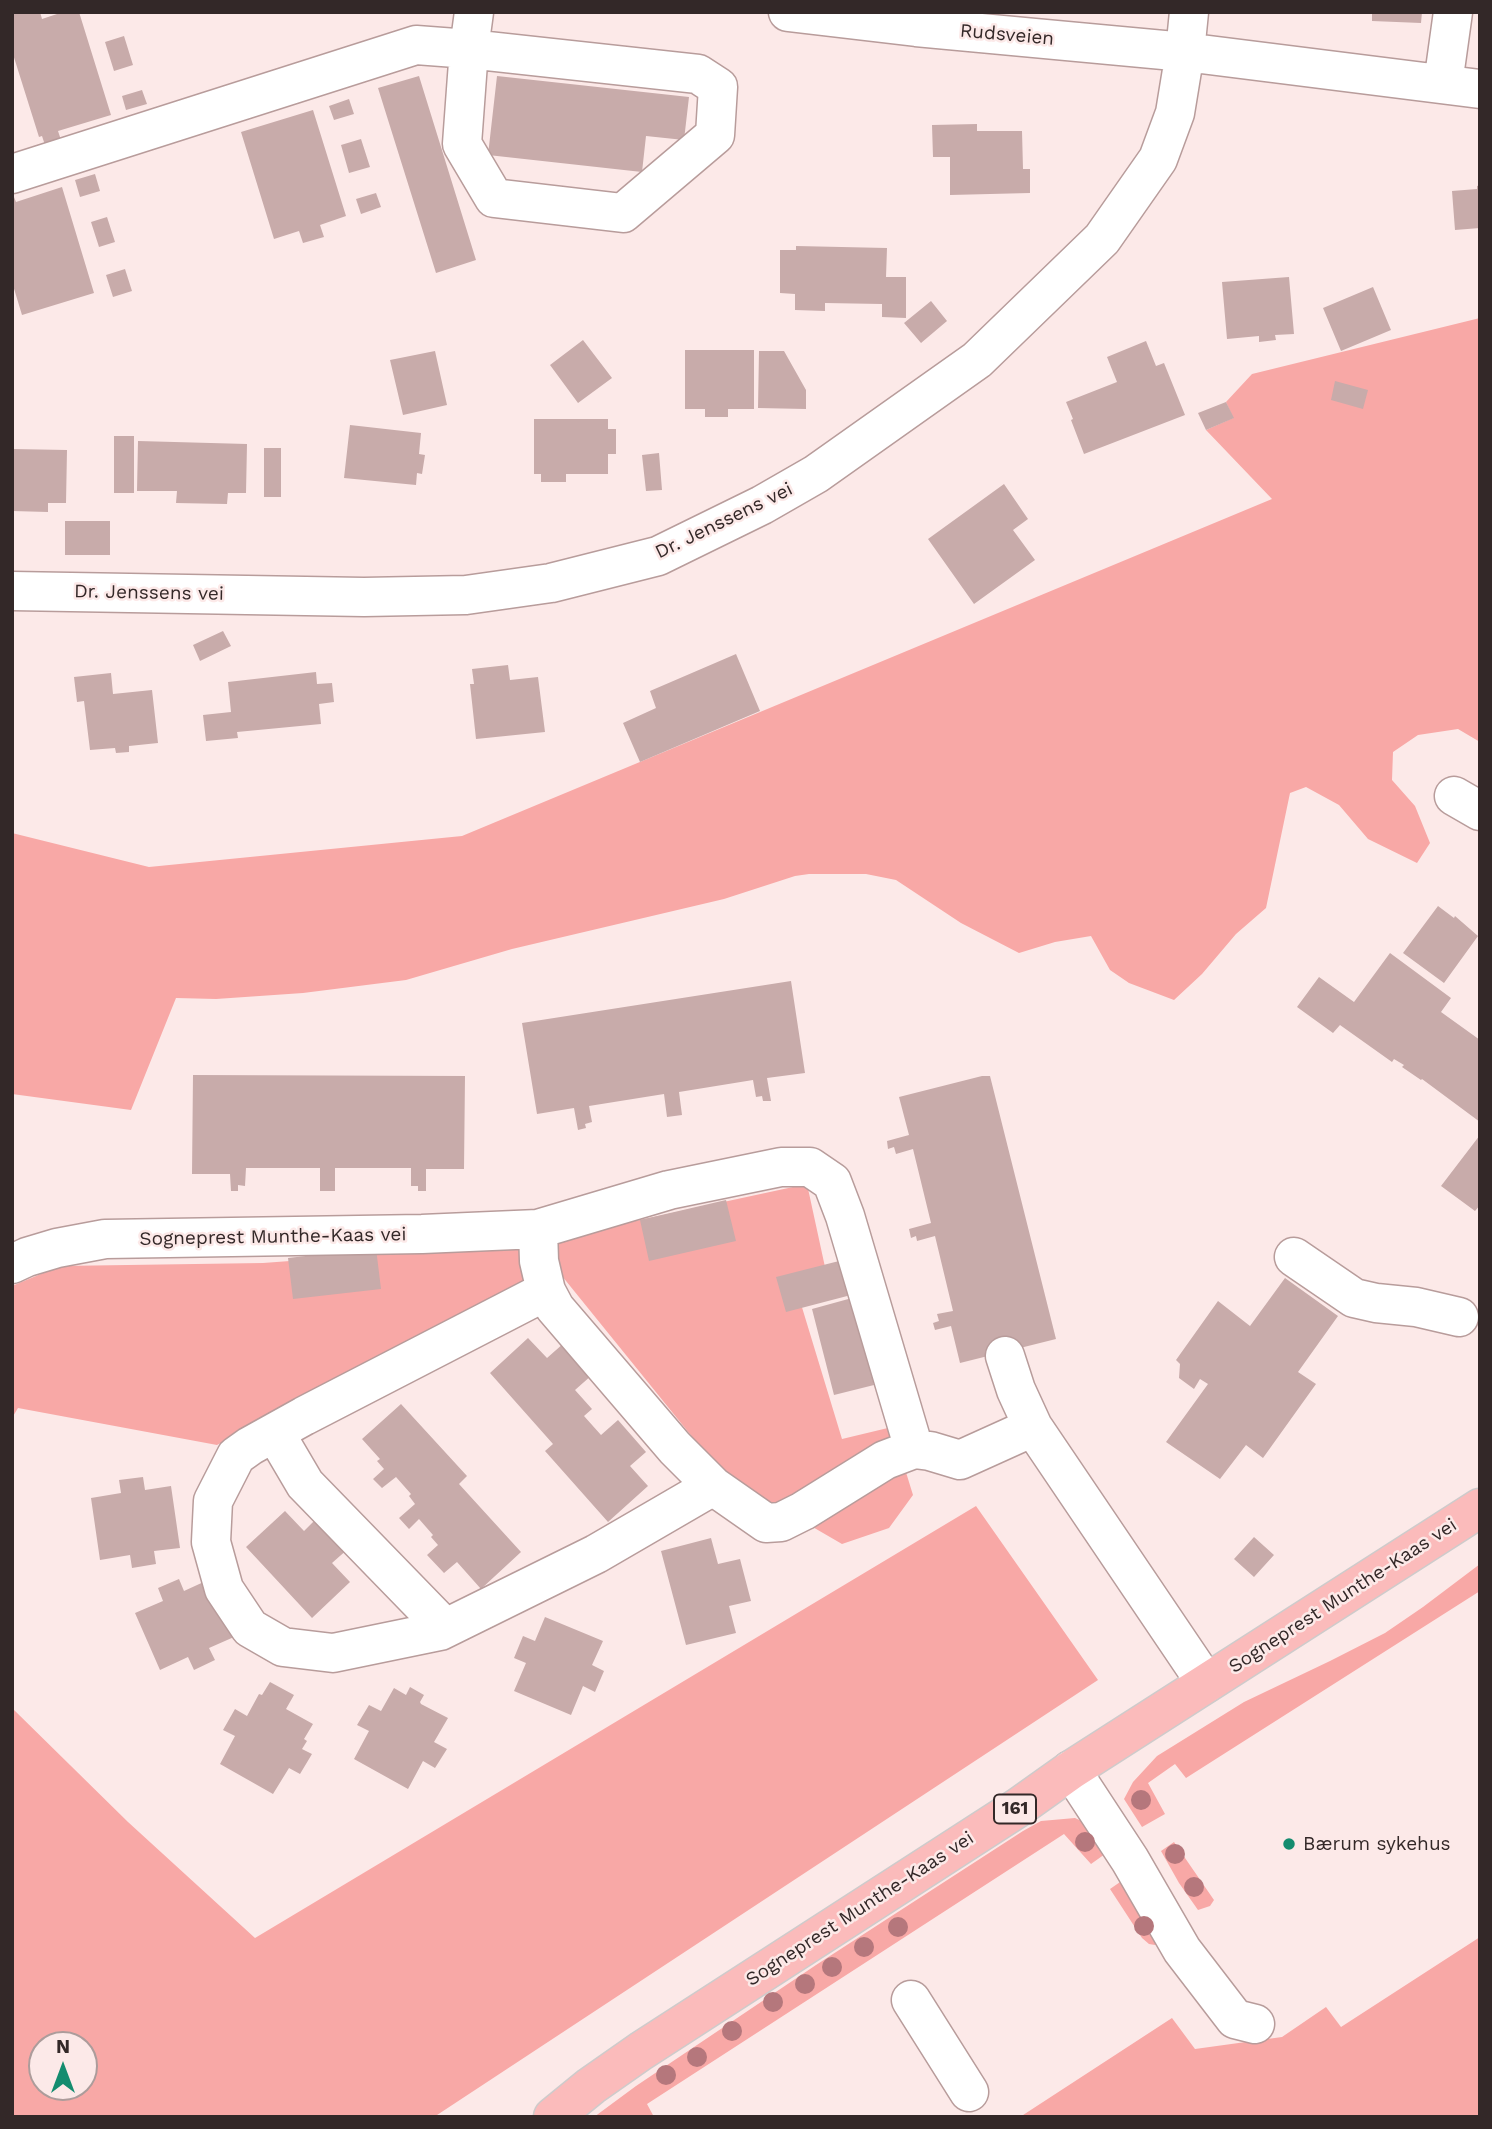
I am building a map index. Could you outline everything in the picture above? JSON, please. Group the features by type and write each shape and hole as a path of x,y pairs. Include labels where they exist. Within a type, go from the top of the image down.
{"main road":[{"name":"Sogneprest Munthe-Kaas vei","path":"554,2117 641,2051 1019,1807 1071,1770 1480,1508"}],"street":[{"name":"Rudsveien","path":"788,12 1185,52 1462,86 1452,12"},
{"path":"1185,52 1189,12"},
{"path":"12,174 416,45 471,30 698,74 718,87 715,135 623,213 494,198 462,144 471,30"},
{"name":"Dr. Jenssens vei","path":"12,591 364,597 466,595 551,583 658,556 762,505 816,474 977,360 1102,239 1158,159 1175,113 1185,52"},
{"name":"Sogneprest Munthe-Kaas vei","path":"12,1264 57,1248 105,1239 409,1235 538,1229 669,1191 781,1167 810,1167 832,1182 845,1216 914,1450"},
{"path":"538,1229 539,1261 546,1291 555,1308 675,1448 713,1486 766,1523 781,1522 839,1490 885,1460 914,1450 930,1451 960,1460 1033,1427"},
{"path":"1294,1257 1354,1298 1416,1307 1459,1317"},
{"path":"546,1291 304,1416 250,1446 236,1457 213,1501 211,1542 224,1590 250,1628 283,1647 333,1653 445,1628 596,1554 713,1486"},
{"path":"1004,1356 1033,1427 1206,1684"},
{"path":"275,1433 305,1484 445,1628"},
{"path":"1071,1770 1130,1860 1182,1950 1235,2019 1255,2024"},
{"path":"911,2000 969,2092"}],"shaded area":[{"path":"1480,318 1480,742 1458,729 1418,735 1393,752 1392,780 1415,806 1430,843 1417,863 1368,839 1339,805 1306,787 1290,793 1266,908 1236,934 1202,974 1174,1000 1129,983 1110,970 1091,936 1055,942 1019,953 961,923 896,880 866,874 809,874 724,899 512,949 406,980 303,993 216,999 176,998 131,1110 12,1094 12,833 149,867 462,836 1272,499 1206,430 1233,418 1226,402 1252,374"},
{"path":"807,1184 825,1267 794,1281 842,1439 892,1427 913,1495 889,1528 842,1544 723,1475 562,1276 408,1342 217,1445 18,1408 12,1418 12,1286 60,1266 263,1263 533,1243"},
{"path":"976,1506 1098,1680 434,2117 12,2117 12,1708 128,1822 255,1938"},
{"path":"1480,1564 1480,1591 1186,1778 1175,1764 1148,1783 1165,1814 1142,1827 1124,1799 1133,1782 1157,1756 1244,1702 1385,1633"},
{"path":"1075,1818 1086,1823 1105,1854 1091,1864 1064,1834 647,2104 654,2117 594,2117 816,1965 1023,1831 1041,1821"},
{"path":"1174,1842 1214,1900 1210,1906 1198,1910 1161,1851"},
{"path":"1123,1880 1159,1940 1155,1945 1142,1938 1110,1889"},
{"path":"1480,1937 1480,2117 1020,2117 1172,2018 1195,2049 1282,2037 1326,2007 1341,2027"}],"building":[{"path":"12,12 40,12 42,19 57,12 79,12 111,115 58,131 62,143 46,148 42,136 39,137 12,51"},
{"path":"1372,12 1422,12 1421,23 1372,21"},
{"path":"124,36 133,65 114,71 105,42"},
{"path":"419,76 476,260 436,273 378,88"},
{"path":"497,76 689,97 684,140 646,136 642,172 488,155"},
{"path":"142,90 147,104 126,110 122,96"},
{"path":"349,99 354,114 334,120 329,106"},
{"path":"313,110 346,216 320,225 324,237 303,243 299,231 274,239 241,132"},
{"path":"977,124 977,131 1022,131 1023,169 1030,169 1030,193 950,195 950,157 933,157 932,125"},
{"path":"361,139 370,167 349,173 341,145"},
{"path":"95,174 100,191 80,197 75,180"},
{"path":"1480,185 1480,228 1455,230 1452,191 1477,189"},
{"path":"62,187 94,293 22,315 12,282 12,192 16,202"},
{"path":"376,193 381,207 361,214 356,199"},
{"path":"107,217 115,242 99,247 91,222"},
{"path":"796,246 887,248 886,277 906,277 906,318 882,317 882,304 825,303 825,311 795,310 795,294 780,293 780,250 796,250"},
{"path":"125,269 132,291 113,297 106,275"},
{"path":"1289,277 1294,334 1275,335 1276,340 1259,342 1259,336 1227,339 1222,282"},
{"path":"1373,287 1391,330 1341,351 1323,308"},
{"path":"931,301 947,321 921,343 904,323"},
{"path":"583,340 612,378 578,403 550,365"},
{"path":"1146,341 1156,366 1164,363 1185,415 1084,454 1066,402 1117,382 1107,357"},
{"path":"685,350 754,350 754,409 728,409 728,417 705,417 705,409 685,409"},
{"path":"435,351 447,405 403,415 390,360"},
{"path":"759,351 784,351 806,390 806,409 758,408"},
{"path":"1335,381 1368,390 1363,409 1331,400"},
{"path":"1226,402 1234,418 1206,430 1198,413"},
{"path":"534,419 608,419 608,429 616,429 616,454 608,454 608,474 566,474 566,482 541,482 541,474 534,474"},
{"path":"350,425 421,433 419,454 425,455 422,474 417,473 416,485 344,478"},
{"path":"114,436 134,436 134,493 114,493"},
{"path":"138,441 247,444 246,493 228,493 227,504 176,503 177,491 137,491"},
{"path":"264,448 281,448 281,497 264,497"},
{"path":"12,449 67,450 66,503 48,503 48,512 12,511"},
{"path":"659,453 662,490 646,491 642,455"},
{"path":"1004,484 1028,519 1013,530 1035,560 974,604 928,539"},
{"path":"65,521 110,521 110,555 65,555"},
{"path":"223,631 231,646 200,661 193,645"},
{"path":"736,654 760,711 640,762 623,723 656,708 650,691"},
{"path":"508,665 510,680 538,677 545,732 476,739 470,684 474,684 472,669"},
{"path":"316,672 317,684 332,683 334,702 319,704 321,724 237,732 238,738 206,741 203,715 231,712 228,682"},
{"path":"111,673 113,694 152,690 158,743 129,746 129,752 116,753 115,748 90,750 84,701 77,702 74,677"},
{"path":"1438,906 1454,918 1455,916 1478,936 1444,983 1403,953"},
{"path":"1390,953 1451,998 1441,1012 1480,1040 1480,1122 1402,1067 1404,1065 1394,1059 1392,1062 1340,1025 1333,1033 1297,1007 1319,977 1354,1002"},
{"path":"791,981 805,1073 767,1078 771,1101 763,1101 762,1096 756,1097 753,1080 679,1092 682,1115 667,1117 664,1094 589,1106 592,1122 585,1124 586,1128 578,1130 574,1108 537,1114 522,1023"},
{"path":"193,1075 465,1076 464,1169 426,1169 426,1191 418,1191 418,1186 411,1186 411,1168 335,1168 335,1191 320,1191 320,1168 246,1168 245,1186 238,1185 238,1191 231,1191 230,1174 192,1174"},
{"path":"990,1076 1056,1339 960,1363 951,1326 935,1330 933,1323 939,1321 937,1314 953,1311 935,1236 917,1241 916,1236 911,1238 909,1229 931,1223 913,1149 896,1154 894,1147 888,1149 887,1141 909,1135 899,1097"},
{"path":"1480,1135 1480,1205 1475,1211 1441,1186"},
{"path":"726,1200 736,1241 649,1261 640,1220"},
{"path":"376,1248 381,1289 293,1299 288,1258"},
{"path":"843,1260 851,1295 786,1312 776,1277"},
{"path":"1285,1278 1338,1316 1298,1372 1316,1384 1263,1458 1246,1445 1220,1479 1166,1442 1208,1384 1200,1379 1194,1389 1179,1378 1180,1364 1176,1360 1218,1301 1250,1326"},
{"path":"852,1298 874,1385 834,1395 812,1309"},
{"path":"528,1338 547,1358 564,1343 592,1375 575,1390 592,1409 584,1416 601,1435 618,1420 646,1452 630,1466 648,1486 608,1522 545,1451 553,1444 490,1373"},
{"path":"401,1404 467,1476 459,1484 521,1552 481,1589 457,1562 444,1573 427,1555 438,1545 419,1519 409,1529 399,1518 415,1504 409,1496 411,1494 396,1477 382,1488 373,1479 384,1469 377,1461 380,1459 362,1439"},
{"path":"143,1477 145,1490 171,1486 180,1548 154,1551 156,1564 132,1568 130,1555 100,1560 91,1498 121,1493 119,1480"},
{"path":"285,1511 304,1531 319,1516 349,1548 332,1563 350,1582 312,1618 246,1547"},
{"path":"1254,1537 1274,1555 1254,1577 1234,1559"},
{"path":"711,1538 718,1564 740,1559 751,1601 729,1606 736,1633 686,1645 661,1551"},
{"path":"179,1579 184,1591 208,1580 234,1637 209,1648 215,1660 194,1670 188,1657 160,1670 135,1613 163,1601 158,1588"},
{"path":"545,1617 603,1641 592,1665 604,1671 595,1692 583,1686 571,1715 514,1691 526,1663 514,1658 523,1636 535,1641"},
{"path":"270,1682 294,1695 286,1709 313,1724 304,1739 307,1741 302,1749 312,1754 300,1774 289,1768 273,1794 220,1764 235,1736 223,1730 235,1709 247,1716 259,1694 262,1695"},
{"path":"410,1687 424,1695 421,1704 448,1718 434,1742 447,1749 435,1768 423,1761 408,1789 354,1759 369,1731 357,1725 369,1705 381,1711 394,1688 406,1695"}],"place":[{"name":"Bærum sykehus","path":"1289,1844"}]}
